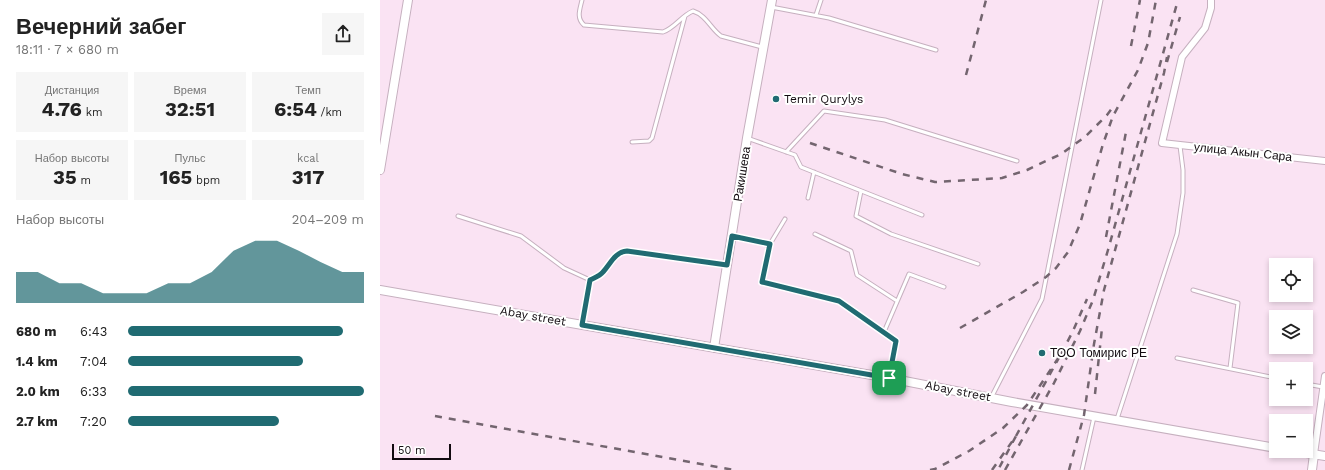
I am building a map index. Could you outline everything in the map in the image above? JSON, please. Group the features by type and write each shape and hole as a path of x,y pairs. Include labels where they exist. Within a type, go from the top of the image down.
{"street":[{"path":"380,170 408,0"},
{"name":"улица Акын Сара","path":"1211,0 1211,8 1205,28 1182,58 1162,144 1325,161"},
{"name":"Ракишева","path":"714,348 747,138 772,3"},
{"name":"Abay street","path":"380,290 889,378 1094,417 1269,447"},
{"path":"1312,470 1325,376"},
{"path":"1314,454 1325,456"}],"lane":[{"path":"582,0 579,17 584,25 663,32 671,28 685,14 693,12 701,15 716,33 721,36 764,48"},
{"path":"816,15 821,0"},
{"path":"991,398 1042,299 1101,0"},
{"path":"772,3 936,50"},
{"path":"632,142 649,141 652,138 685,14"},
{"path":"786,152 824,111 885,120 1017,161"},
{"path":"747,138 795,155 802,167 922,215"},
{"path":"1116,420 1177,234 1183,193 1183,170 1180,146"},
{"path":"808,198 814,172"},
{"path":"861,191 856,216 891,234 978,264"},
{"path":"458,216 521,236 564,268 590,280"},
{"path":"785,220 770,244 762,282 839,301 896,341 889,378"},
{"path":"815,234 851,251 857,275 897,302"},
{"path":"732,236 770,244"},
{"path":"582,325 590,280 602,273 618,254 624,251 727,265"},
{"path":"884,332 909,274 944,287"},
{"path":"1193,290 1238,303 1230,368"},
{"path":"1177,358 1269,376"},
{"path":"1313,385 1323,387"},
{"path":"1082,470 1094,417"}],"railway":[{"path":"966,75 986,0"},
{"path":"1131,46 1140,0"},
{"path":"960,328 1046,277 1056,268 1068,252 1080,224 1103,144 1113,116 1138,70 1148,43 1156,0"},
{"path":"1005,470 1054,383 1080,331 1093,300 1178,0"},
{"path":"1167,62 1180,17"},
{"path":"1069,470 1084,415 1094,344 1104,290 1164,73 1167,57"},
{"path":"810,143 902,174 935,182 1002,178 1027,170 1061,154 1085,137 1113,107"},
{"path":"1106,237 1126,132"},
{"path":"1061,354 1087,299"},
{"path":"1095,394 1102,328"},
{"path":"930,470 935,469 969,451 1003,428 1027,405 1061,354 1016,436"},
{"path":"435,416 734,470"},
{"path":"992,470 1016,436 998,470"}],"place":[{"name":"Temir Qurylys","path":"776,99"},
{"name":"ТОО Томирис РЕ","path":"1042,353"}],"route":[{"path":"732,236 770,244 762,282 839,301 896,341 889,378 582,325 590,280 602,273 618,254 624,251 727,265 732,236"}]}
